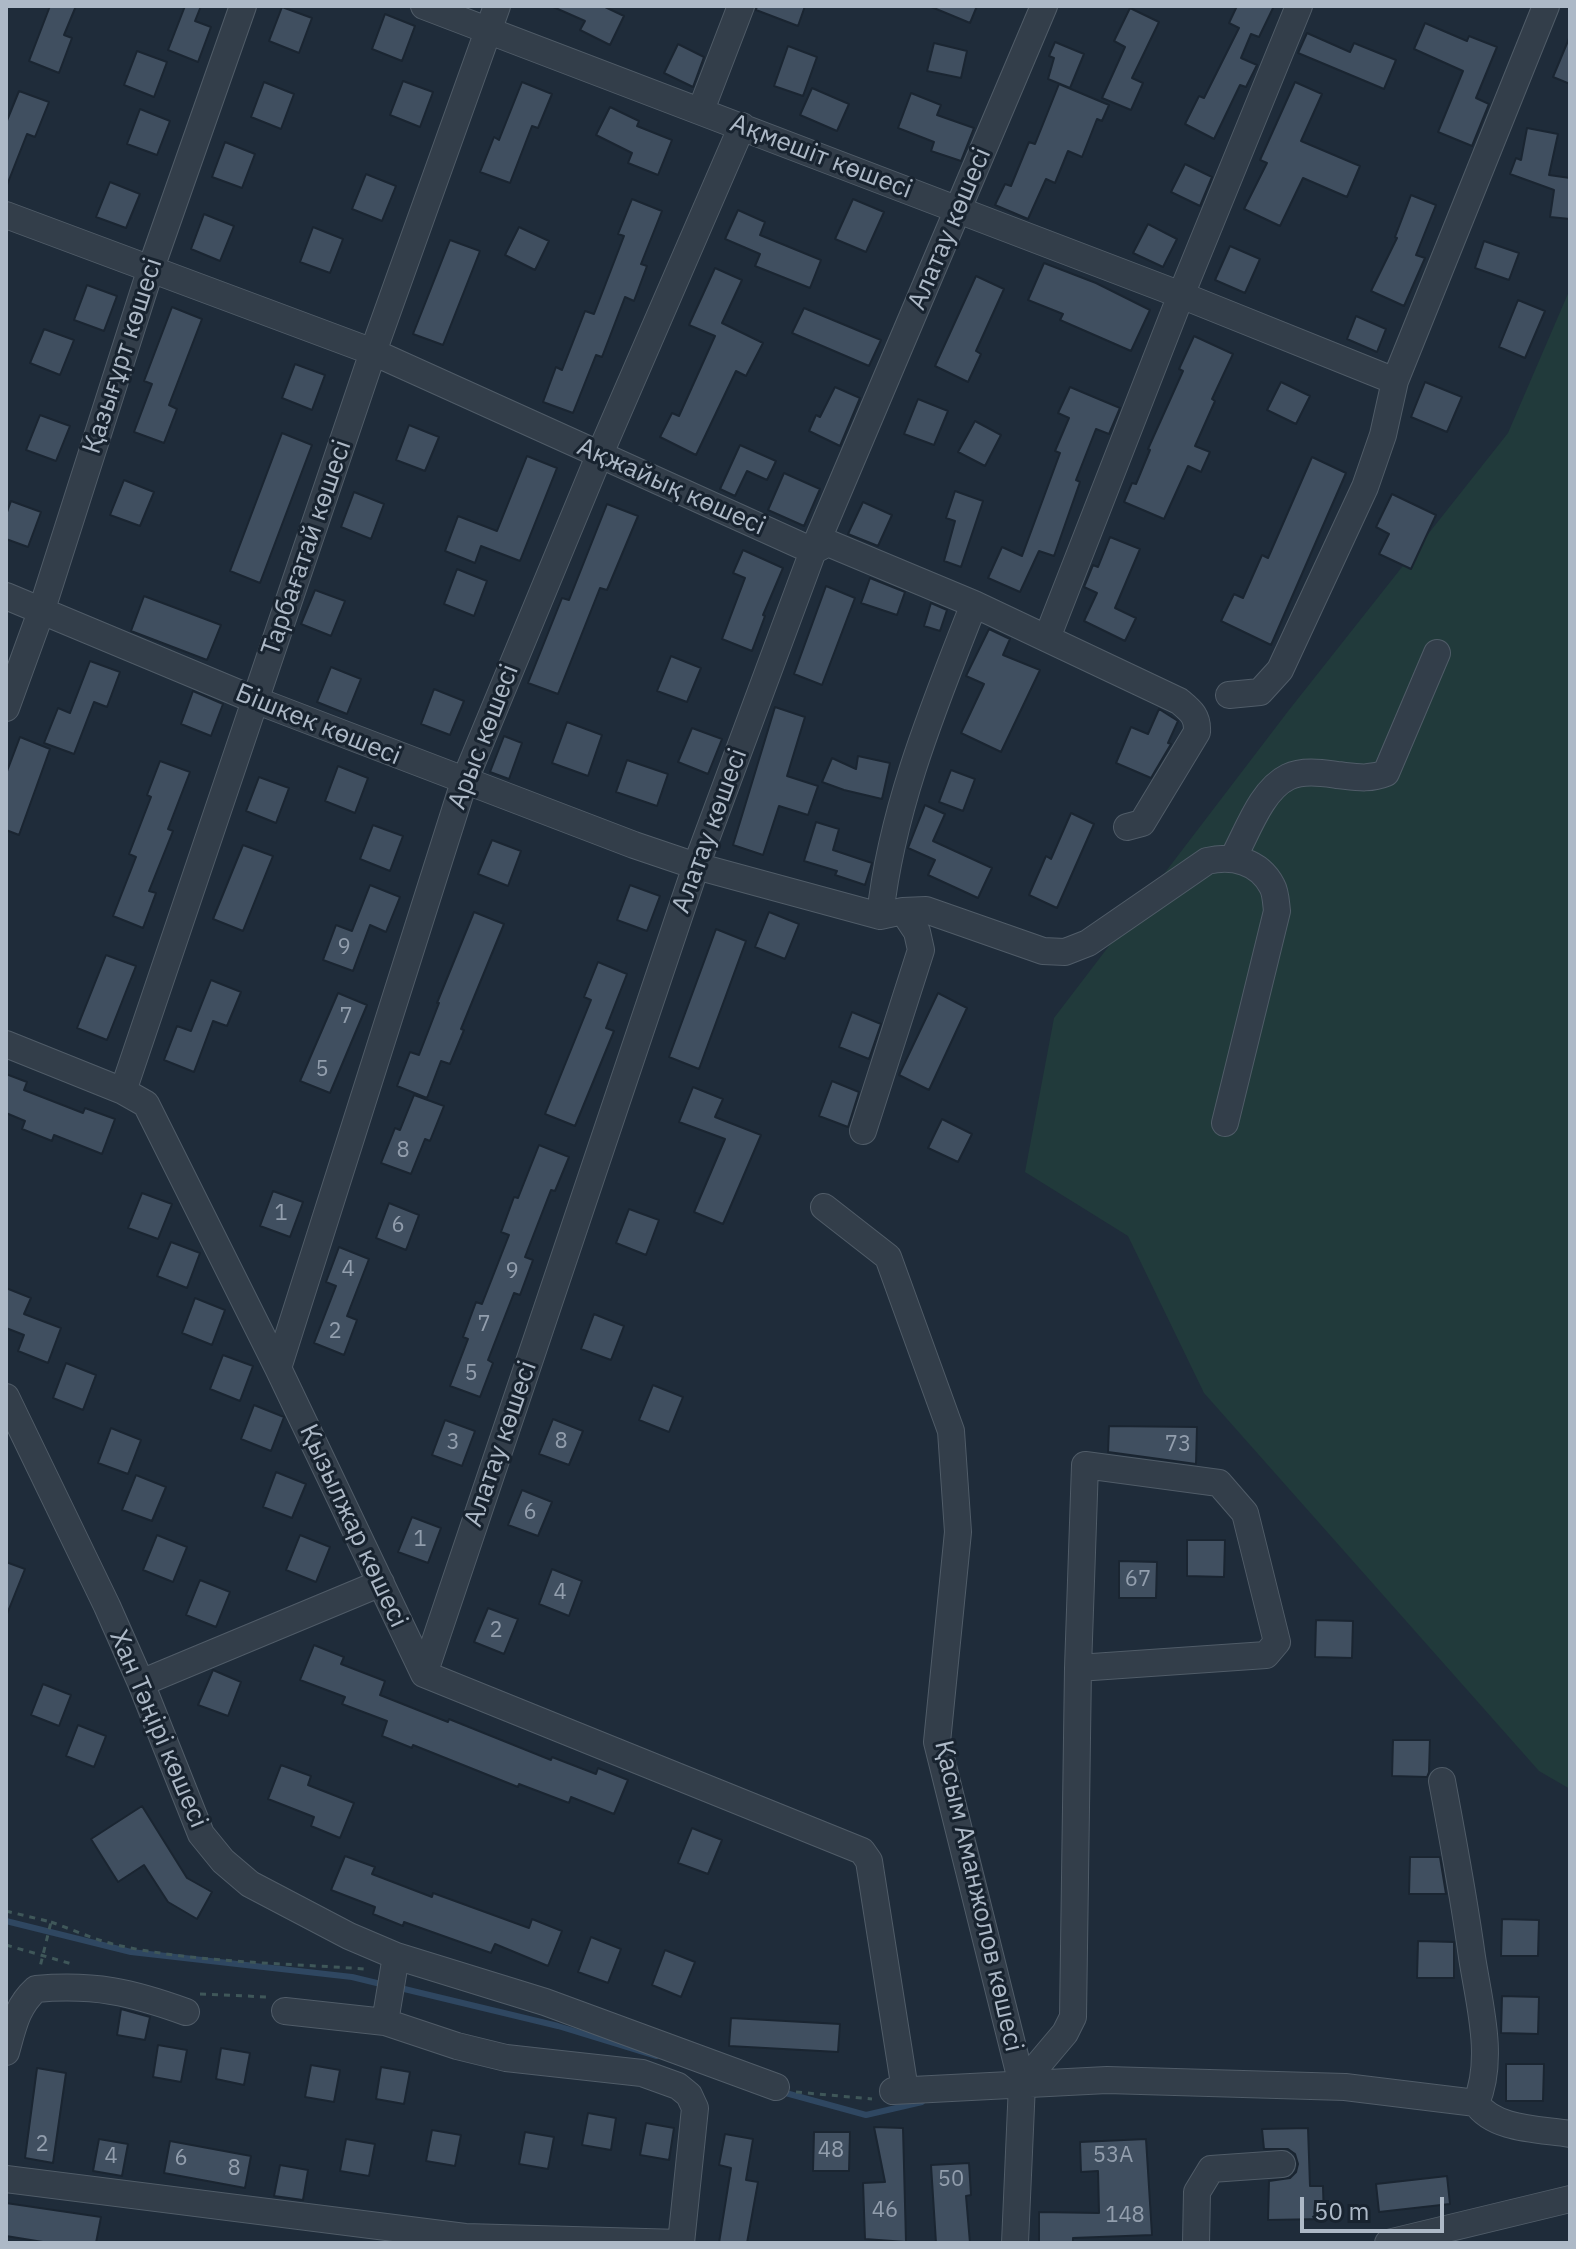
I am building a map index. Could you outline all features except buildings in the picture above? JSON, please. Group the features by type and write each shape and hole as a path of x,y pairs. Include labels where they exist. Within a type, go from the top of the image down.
{"street":[{"name":"Қазығұрт көшесі","path":"6,708 42,609 151,268 243,6"},
{"name":"Ақмешіт көшесі","path":"424,6 493,18 701,110 1395,381"},
{"path":"701,110 741,6"},
{"name":"Алатау көшесі","path":"424,1674 696,866 813,551 1044,6"},
{"path":"1047,638 1181,295 1299,6"},
{"path":"1229,695 1260,692 1280,670 1365,487 1383,435 1395,381 1546,6"},
{"name":"Тарбағатай көшесі","path":"123,1091 373,352 493,18"},
{"name":"Арыс көшесі","path":"278,1368 464,782 599,456 742,126"},
{"name":"Ақжайық көшесі","path":"6,215 373,352 813,551 828,543 974,604 1179,701 1198,720 1197,732 1142,823 1127,827"},
{"name":"Бішкек көшесі","path":"6,596 255,700 634,845 696,866 892,914 926,910 1043,951 1065,952 1088,943 1207,861 1233,858"},
{"path":"863,1131 921,950 917,932 892,914 885,868 916,754 974,604"},
{"path":"1225,1123 1277,911 1273,887 1258,869 1233,858 1266,798 1290,776 1314,772 1371,779 1386,773 1437,653"},
{"name":"Қызылжар көшесі","path":"6,1044 123,1091 146,1104 278,1368 424,1674"},
{"name":"Қасым Аманжолов көшесі","path":"824,1207 888,1257 951,1431 958,1532 937,1742 1022,2087 1015,2243"},
{"name":"Хан Тәңірі көшесі","path":"8,1410 141,1683 201,1834 223,1861 250,1884 349,1936 391,1986 545,2002 776,2087"},
{"path":"1022,2087 1065,2033 1073,2017 1078,1668 1085,1465 1219,1483 1245,1513 1277,1642 1266,1655 1078,1668"},
{"path":"141,1683 381,1583"},
{"path":"424,1674 862,1851 869,1861 899,2090 1022,2087 1107,2080 1345,2087 1476,2103 1481,2110 1502,2123 1570,2134"},
{"path":"1442,1781 1485,2040 1482,2090 1476,2103"},
{"path":"6,2179 465,2237 681,2243 695,2108 689,2095 678,2086 642,2073 506,2058 457,2046 391,1986 278,2004"},
{"path":"6,2052 17,2013 36,1989 106,1988 193,2004"},
{"path":"1196,2243 1197,2192 1211,2169 1282,2164"},
{"path":"1388,2243 1570,2199"}],"path":[{"path":"6,1911 117,1945 391,1986"},
{"path":"43,1952 51,1924"},
{"path":"6,1945 83,1967"},
{"path":"193,2004 278,2004"},
{"path":"776,2087 879,2100 899,2090"}],"green space":[{"path":"1570,289 1570,1789 1539,1771 1204,1393 1128,1236 1025,1172 1054,1018 1289,710 1508,433"}],"waterway":[{"path":"6,1921 131,1952 352,1977 385,1985"},
{"path":"396,1987 558,2026 656,2056"},
{"path":"782,2092 866,2115 922,2102"}]}
